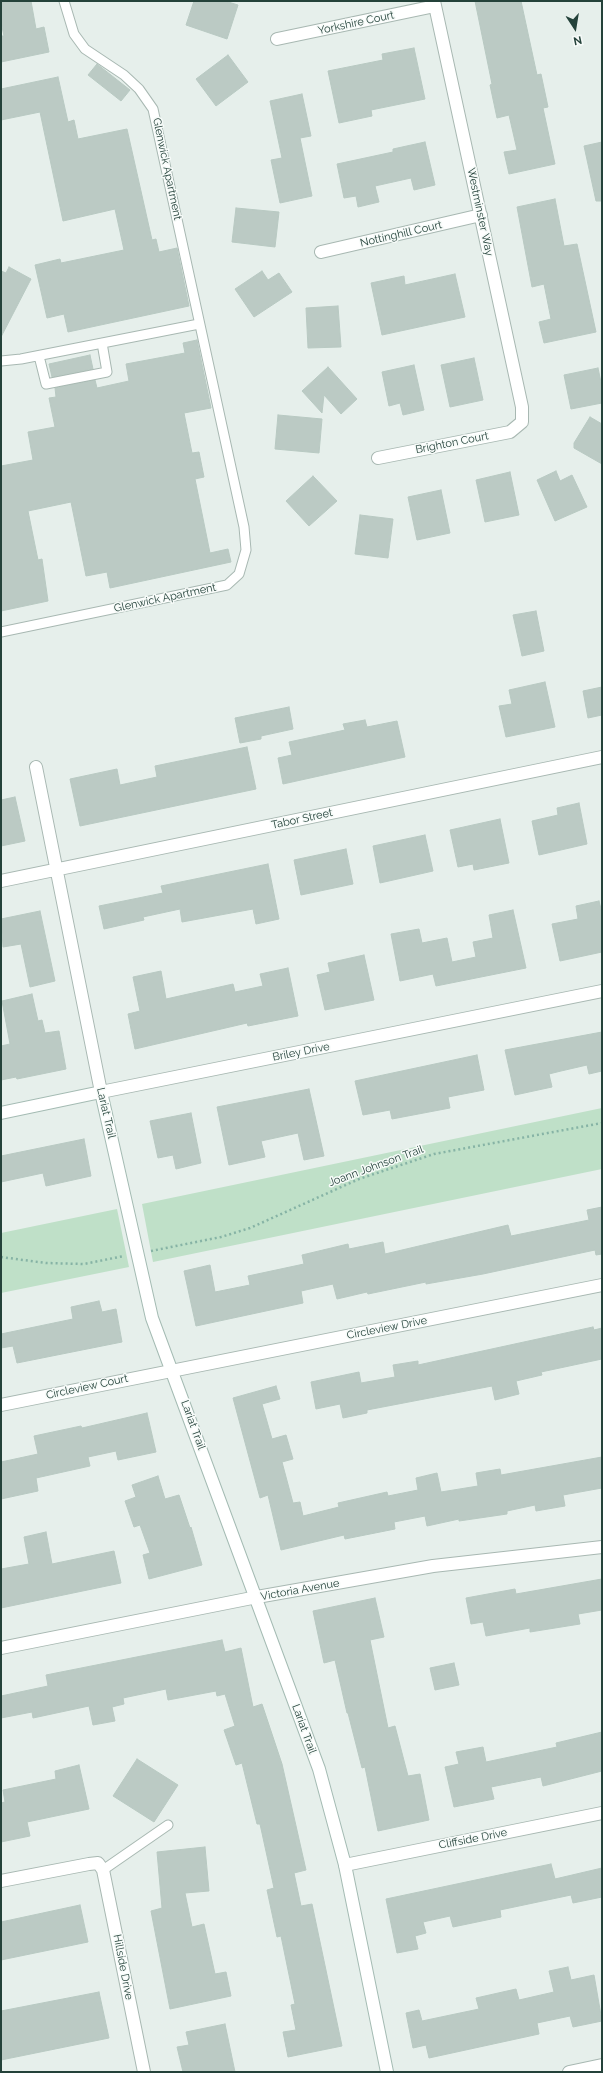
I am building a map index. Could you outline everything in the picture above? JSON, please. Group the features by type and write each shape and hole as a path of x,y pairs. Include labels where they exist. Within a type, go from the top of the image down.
{"street":[{"name":"Yorkshire Court","path":"277,39 435,4"},
{"name":"Westminster Way","path":"435,4 522,407 522,422"},
{"name":"Nottinghill Court","path":"321,252 481,215"},
{"name":"Brighton Court","path":"378,458 510,432 522,422"},
{"name":"Tabor Street","path":"1,881 602,757"},
{"name":"Lariat Trail","path":"36,767 101,1092 152,1318 257,1597 319,1769 345,1865 386,2072"},
{"name":"Briley Drive","path":"1,1113 602,991"},
{"name":"Circleview Drive","path":"172,1370 602,1285"},
{"name":"Circleview Court","path":"1,1405 172,1370"},
{"name":"Victoria Avenue","path":"1,1648 257,1597 433,1566 602,1547"},
{"name":"Cliffside Drive","path":"345,1865 602,1813"},
{"path":"1,1881 101,1866"},
{"name":"Hillside Drive","path":"101,1866 143,2072"},
{"path":"569,2072 602,2065"}],"lane":[{"name":"Glenwick Apartment","path":"1,632 227,585 239,574 246,550 244,527 153,109 139,89 124,75 85,49 74,34 64,1"},
{"path":"1,361 39,356 199,324"},
{"path":"39,356 46,384 108,372 102,343"},
{"path":"101,1866 168,1825"}],"path":[{"name":"Joann Johnson Trail","path":"164,1249 221,1237 250,1228 359,1179 434,1154 602,1124"},
{"path":"1,1258 46,1263 84,1264 118,1258"}],"green space":[{"path":"602,1108 602,1169 153,1262 142,1204"},
{"path":"117,1209 129,1267 1,1293 1,1233"}],"building":[{"path":"1,1 31,1 36,29 44,27 49,52 1,62 1,36 4,36 1,22"},
{"path":"194,1 225,1 238,5 227,39 186,25"},
{"path":"475,1 521,1 537,75 541,74 548,107 543,108 555,164 509,174 504,152 517,150 509,115 497,118 490,85 492,84"},
{"path":"414,48 425,99 371,110 372,116 339,123 328,71 383,60 382,54"},
{"path":"228,55 248,82 216,106 196,79"},
{"path":"97,64 130,90 121,101 88,75"},
{"path":"58,77 68,122 74,120 78,139 127,129 152,240 156,239 159,252 177,248 189,306 68,332 64,314 47,318 35,265 60,259 61,263 124,250 115,209 63,221 40,112 1,120 1,89"},
{"path":"302,94 311,136 300,138 312,196 280,203 271,160 282,158 270,101"},
{"path":"425,142 435,185 414,190 411,178 375,186 379,202 358,207 356,196 344,198 337,164 393,152 393,149"},
{"path":"602,142 602,201 596,201 584,146"},
{"path":"555,199 564,246 577,244 596,332 544,343 539,322 551,319 544,284 532,287 517,207"},
{"path":"236,208 279,212 275,247 232,242"},
{"path":"9,267 31,279 1,337 1,271 6,273"},
{"path":"262,271 268,280 279,273 292,292 254,317 235,289"},
{"path":"455,274 465,317 382,335 371,283 404,276 405,285"},
{"path":"338,306 341,347 308,348 306,308"},
{"path":"197,340 211,408 184,413 192,453 199,452 204,477 195,479 210,553 228,549 231,562 110,588 107,572 86,576 71,502 28,511 38,560 42,559 48,601 1,611 1,466 33,460 28,432 55,427 49,398 56,397 55,388 95,380 97,388 129,381 126,364 185,353 183,343"},
{"path":"90,355 93,369 52,377 49,364"},
{"path":"474,358 483,400 450,407 441,365"},
{"path":"414,365 424,410 403,415 400,403 389,406 382,372"},
{"path":"328,367 357,399 341,414 324,395 322,413 302,391"},
{"path":"598,368 602,387 602,403 571,409 564,375"},
{"path":"278,415 322,419 319,453 275,449"},
{"path":"590,417 602,424 602,464 574,448 574,443"},
{"path":"556,471 560,481 572,475 587,507 555,521 537,480"},
{"path":"510,472 519,515 485,522 476,480"},
{"path":"313,476 337,501 309,526 286,501"},
{"path":"441,490 450,533 417,540 408,497"},
{"path":"360,515 393,519 388,558 355,554"},
{"path":"536,611 544,651 522,656 513,615"},
{"path":"545,682 555,727 506,737 499,706 512,704 509,690"},
{"path":"602,687 602,715 588,718 583,691"},
{"path":"289,707 293,729 261,736 261,739 240,743 235,718"},
{"path":"365,720 367,727 397,721 405,757 283,784 278,758 292,755 289,742 345,730 343,724"},
{"path":"247,747 256,789 80,826 70,779 117,769 120,785 157,777 155,766"},
{"path":"15,797 25,841 1,846 1,800"},
{"path":"579,803 587,844 539,855 532,821 558,815 557,808"},
{"path":"500,819 509,863 474,870 473,864 458,867 450,830"},
{"path":"425,835 433,871 380,883 373,846"},
{"path":"346,849 353,884 301,895 294,860"},
{"path":"268,864 279,919 256,924 253,909 182,922 180,909 143,917 144,920 104,929 99,906 163,893 161,886"},
{"path":"599,901 602,913 602,952 560,961 552,924 578,919 576,906"},
{"path":"513,910 526,968 436,986 433,974 400,981 391,934 419,929 422,943 447,938 452,962 476,957 473,942 493,938 489,915"},
{"path":"40,911 55,981 30,987 21,944 3,947 1,919"},
{"path":"364,955 374,1000 325,1010 317,975 330,972 328,963"},
{"path":"288,968 298,1016 248,1026 247,1023 135,1049 128,1014 140,1011 133,977 161,971 166,999 233,984 235,992 263,986 260,974"},
{"path":"32,994 38,1021 42,1020 45,1033 59,1031 66,1069 17,1079 16,1077 1,1080 1,1046 10,1044 2,1001"},
{"path":"602,1032 602,1071 589,1074 587,1065 549,1074 552,1087 515,1095 505,1050"},
{"path":"477,1055 484,1090 448,1097 450,1108 392,1119 390,1110 363,1115 355,1081"},
{"path":"309,1089 324,1156 304,1160 298,1133 261,1141 265,1157 229,1165 217,1107"},
{"path":"191,1113 201,1163 176,1169 173,1155 158,1158 150,1121"},
{"path":"84,1139 91,1176 46,1186 43,1173 1,1182 1,1156"},
{"path":"602,1207 602,1254 596,1255 595,1250 483,1274 426,1284 426,1282 368,1294 367,1292 337,1299 333,1284 301,1291 303,1303 196,1326 184,1271 210,1265 215,1292 250,1285 248,1276 304,1264 302,1255 348,1244 349,1249 383,1242 385,1254 508,1225 511,1236 589,1220 587,1210"},
{"path":"99,1301 102,1312 116,1309 122,1342 17,1363 13,1346 1,1348 1,1334 73,1319 71,1307"},
{"path":"593,1327 594,1330 602,1328 602,1359 541,1372 542,1375 516,1381 519,1394 495,1400 492,1386 367,1410 367,1413 343,1418 340,1404 316,1409 311,1382 359,1372 361,1383 395,1377 393,1365 418,1361 418,1365"},
{"path":"276,1386 280,1399 262,1404 272,1439 286,1435 293,1459 282,1462 293,1503 300,1502 303,1516 339,1507 338,1503 387,1492 388,1496 418,1490 416,1478 437,1473 441,1492 478,1486 476,1473 500,1469 501,1475 602,1457 602,1488 563,1495 565,1506 536,1511 535,1505 507,1511 507,1514 459,1521 459,1519 427,1526 425,1516 394,1522 395,1529 345,1539 344,1535 281,1550 268,1495 260,1498 233,1398"},
{"path":"147,1413 156,1452 118,1460 116,1451 88,1457 90,1466 36,1478 38,1491 1,1499 1,1462 38,1454 34,1436 81,1426 82,1428"},
{"path":"158,1476 165,1499 179,1495 190,1528 191,1527 202,1565 149,1579 143,1555 150,1553 140,1525 134,1527 125,1501 136,1497 132,1485"},
{"path":"46,1532 52,1564 114,1551 121,1583 1,1608 1,1569 29,1564 24,1537"},
{"path":"602,1579 602,1610 578,1614 580,1624 530,1632 530,1628 486,1636 483,1622 471,1624 466,1598 515,1589 516,1594"},
{"path":"375,1598 384,1637 370,1640 388,1728 395,1726 408,1776 420,1774 429,1820 378,1831 365,1767 362,1768 347,1713 335,1660 324,1663 313,1611"},
{"path":"222,1640 225,1652 241,1648 253,1707 262,1704 282,1764 306,1870 294,1873 301,1906 312,1904 342,2046 288,2057 283,2032 296,2030 291,2005 295,2004 281,1936 277,1937 267,1890 274,1888 260,1824 257,1824 242,1763 236,1765 224,1730 235,1726 225,1694 217,1696 216,1691 168,1700 166,1689 123,1698 124,1704 112,1707 115,1721 93,1725 89,1706 33,1718 32,1712 1,1718 1,1696 48,1686 46,1675"},
{"path":"454,1663 459,1685 435,1690 430,1668"},
{"path":"602,1732 602,1771 543,1786 541,1777 491,1787 494,1799 454,1807 445,1767 459,1764 456,1752 483,1747 486,1762 557,1747 556,1743"},
{"path":"137,1759 178,1785 154,1822 113,1796"},
{"path":"79,1765 89,1809 27,1822 30,1836 1,1842 1,1803 5,1802 3,1790 56,1779 55,1771"},
{"path":"205,1847 209,1891 185,1893 192,1927 204,1924 215,1974 226,1972 231,1996 170,2009 151,1911 162,1908 157,1852"},
{"path":"551,1864 555,1879 602,1868 602,1897 573,1903 571,1895 500,1910 501,1917 453,1927 450,1916 423,1922 426,1933 415,1936 418,1949 397,1953 386,1899"},
{"path":"80,1905 88,1942 1,1960 1,1922"},
{"path":"568,1967 571,1980 594,1975 602,2021 573,2027 570,2016 537,2023 539,2034 429,2058 426,2045 413,2048 406,2013 419,2010 422,2021 479,2009 476,1998 516,1989 519,2000 554,1992 549,1971"},
{"path":"99,1992 109,2038 1,2060 1,2011"},
{"path":"225,2024 235,2072 183,2072 177,2047 189,2045 186,2032"}]}
